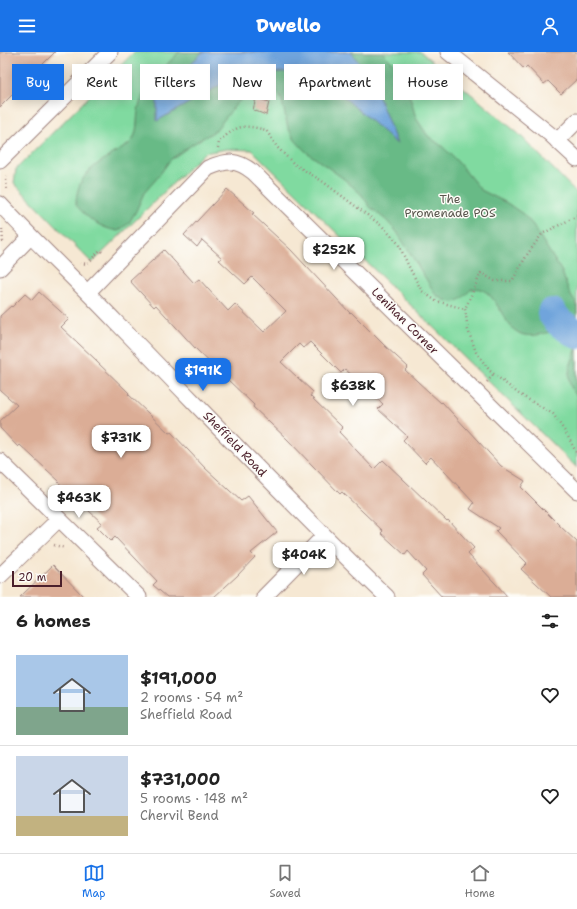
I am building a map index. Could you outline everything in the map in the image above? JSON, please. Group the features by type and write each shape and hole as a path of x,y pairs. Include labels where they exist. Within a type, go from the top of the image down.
{"street":[{"path":"4,167 110,52"},
{"path":"448,52 557,141 577,160"},
{"path":"557,141 577,121"},
{"name":"Lenihan Corner","path":"88,292 208,168 219,164 236,162 244,165 253,172 577,491"},
{"name":"Sheffield Road","path":"4,200 30,237 88,292 324,536 387,597"},
{"path":"0,268 30,237"},
{"path":"0,461 139,597"},
{"path":"0,576 59,519"},
{"path":"264,597 324,536"}],"path":[{"path":"219,164 216,158 219,141 234,129 248,125 266,130 277,147 294,164 322,181 382,226 398,244 422,291 436,301 465,309"},
{"path":"4,167 6,179 4,200"},
{"path":"577,217 542,234 512,281 495,281 481,273 465,309 468,330 476,352 490,371 519,394 553,414 566,433 577,454"},
{"path":"0,226 2,229 4,246"},
{"path":"74,263 87,264 100,250 115,265"},
{"path":"38,539 45,546 60,546 71,550"}],"green space":[{"name":"The Promenade POS","path":"134,52 421,52 435,64 393,64 393,100 463,100 463,87 520,135 577,193 577,468 252,150 227,149 204,153 92,263 14,183 16,169 86,100 132,100 132,64 122,64"},
{"path":"179,52 382,52 394,64 393,100 411,100 416,118 428,136 443,147 457,161 481,190 507,203 523,214 533,225 562,272 570,294 577,305 577,321 563,330 531,336 524,335 510,325 491,297 480,289 471,289 463,298 455,302 447,301 436,295 397,232 386,220 371,208 361,194 344,179 305,151 295,140 288,128 282,101 279,94 276,92 276,64 218,64 218,100 241,100 215,131 191,145 170,160 144,193 129,223 118,231 106,228 95,222 85,215 76,205 79,187 86,174 105,159 125,147 134,138 142,100 210,100 210,64 168,64"},
{"path":"577,347 577,396 572,390 570,384 569,372"}],"water":[{"path":"203,52 351,52 360,64 284,64 284,72 276,72 276,64 218,64 218,86 210,91 210,64 190,64"},
{"path":"157,100 194,100 157,121"},
{"path":"347,100 380,100 397,144"}],"building":[{"path":"0,52 55,52 43,64 12,64 12,95 0,107"},
{"path":"508,52 577,52 577,79 561,94 548,81 544,84 527,66 524,69"},
{"path":"256,100 269,102 266,115 253,110"},
{"path":"227,189 254,213 252,214 291,250 350,313 351,312 408,367 405,370 441,403 442,402 501,466 525,481 521,487 577,542 577,597 551,597 521,569 527,563 496,531 499,528 470,509 474,503 431,457 425,463 403,440 407,436 378,409 383,404 345,369 341,373 310,342 303,348 299,344 281,362 313,392 310,396 343,428 339,432 374,469 383,460 447,521 448,520 474,548 468,554 508,597 442,597 422,575 426,571 408,551 405,555 381,533 383,531 342,492 340,494 287,439 253,407 254,405 195,348 156,305 154,307 130,281 164,250 194,283 199,279 228,311 235,304 264,332 286,311 252,277 245,284 219,260 222,258 202,240 197,247 184,235"},
{"path":"39,292 69,319 61,327 129,393 128,394 169,433 171,432 205,468 241,501 248,496 277,532 251,553 255,557 214,597 167,597 153,585 157,581 115,537 111,541 97,527 102,523 20,445 18,447 0,428 0,421 17,405 0,390 0,316 25,294 32,300"},
{"path":"53,565 84,597 20,597"}],"waterway":[{"path":"552,313 560,323 577,334"}]}
